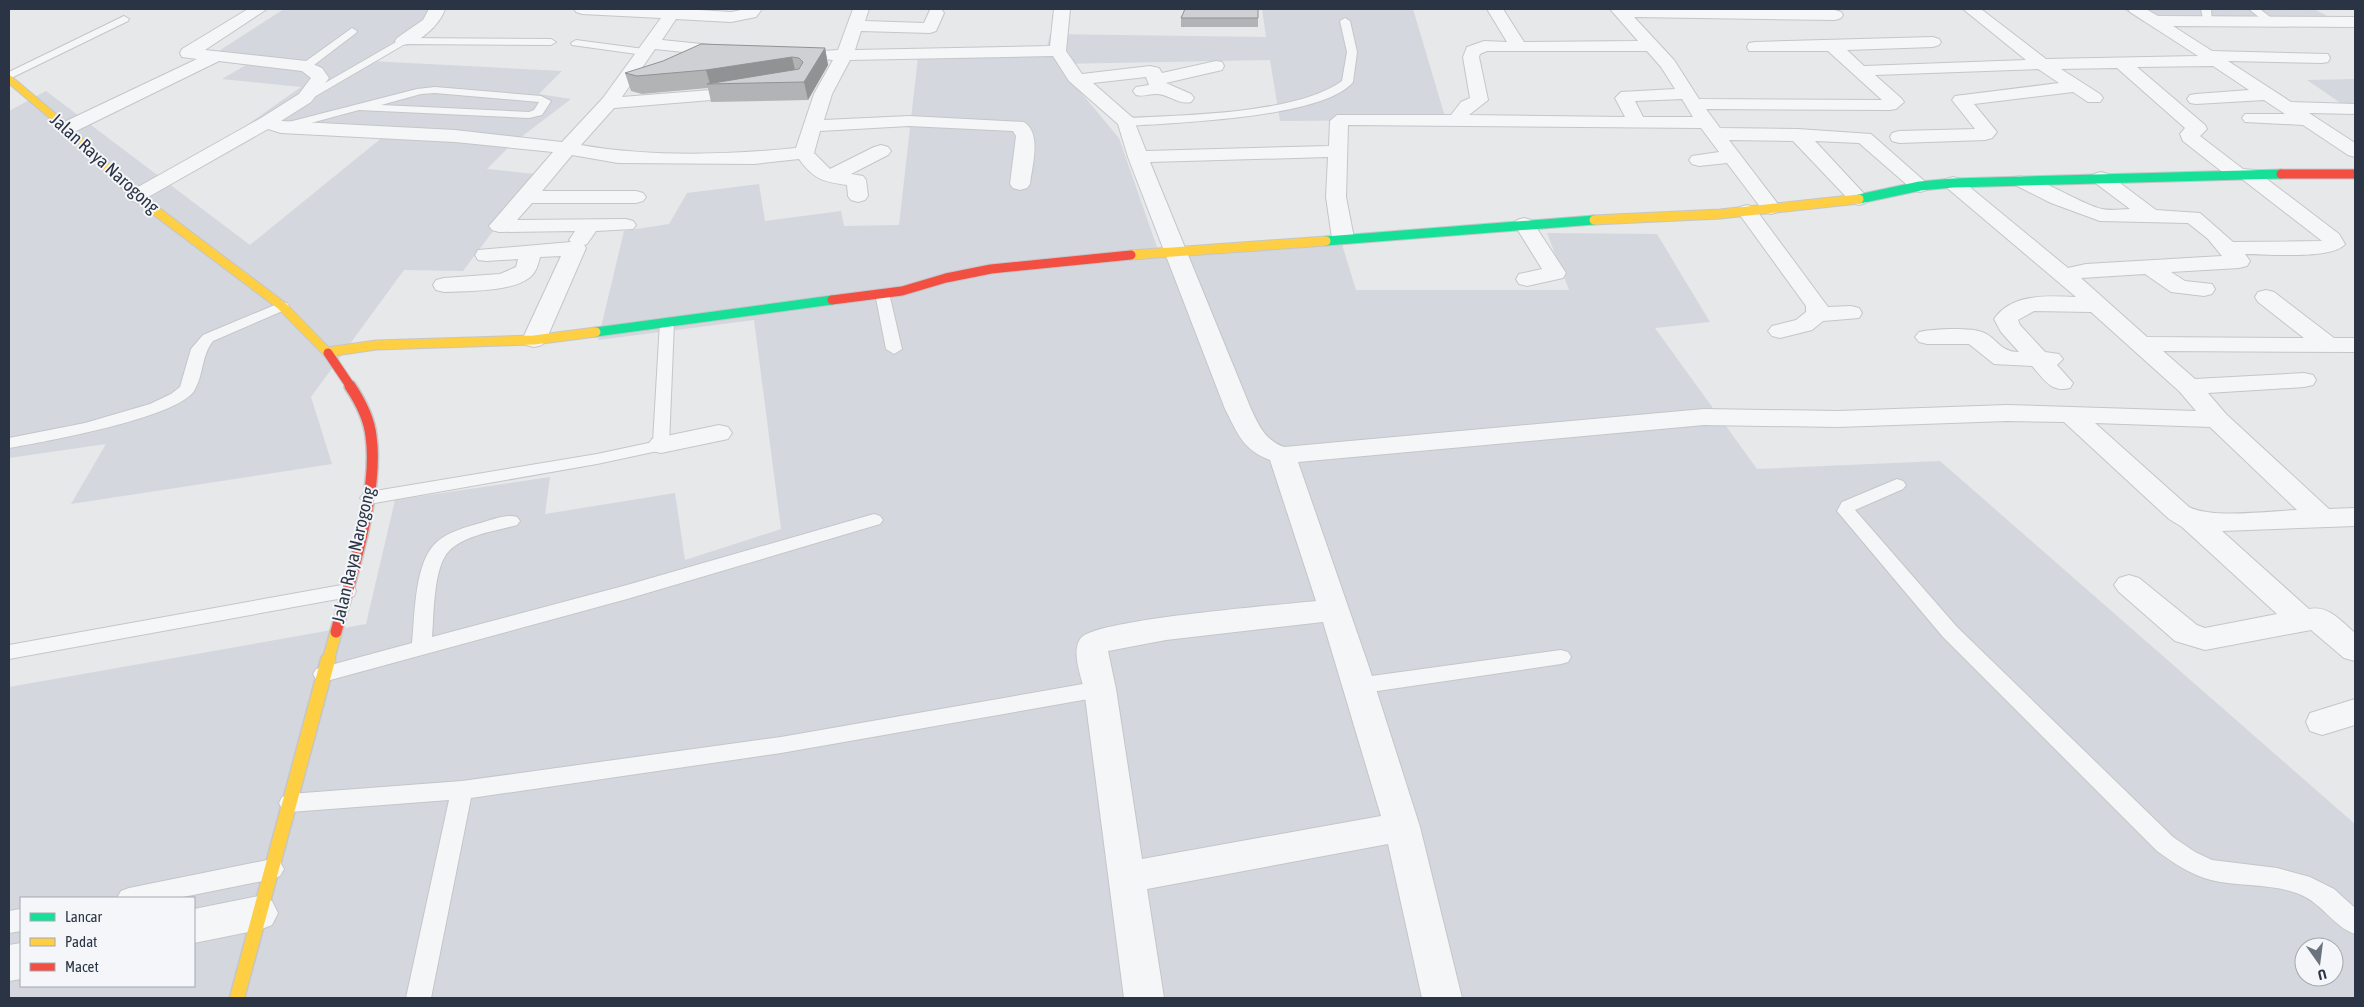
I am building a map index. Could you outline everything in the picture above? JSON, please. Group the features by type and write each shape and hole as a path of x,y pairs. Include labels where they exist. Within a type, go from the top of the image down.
{"street":[{"path":"136,196 274,125 306,98 320,78 316,72 306,66 188,53 259,9"},
{"path":"403,41 432,20 436,16 437,9"},
{"path":"582,9 673,12 731,17 750,14 754,9"},
{"path":"804,153 823,94 845,54 857,26 861,9"},
{"path":"1062,9 1058,51 1078,80 1127,122 1138,157 1201,320 1252,437 1265,449 1282,455 1704,416 1838,419 2008,413 2217,419"},
{"path":"1494,9 1519,47"},
{"path":"1971,9 2042,64 2094,98"},
{"path":"2136,9 2353,149"},
{"path":"2304,9 2323,22"},
{"path":"1619,10 1809,11 1835,15"},
{"path":"1619,10 1668,64 1710,128 1771,208"},
{"path":"626,225 498,226 527,197 567,148 608,103 673,12"},
{"path":"857,26 926,29 932,27 936,13"},
{"path":"2155,21 2207,15 2270,21 2355,22"},
{"path":"1755,47 1933,42"},
{"path":"1457,119 1467,106 1479,100 1471,57 1473,52 1484,46 1651,46"},
{"path":"1637,123 1624,98 1627,96 1849,106 1894,104 1894,101 1832,46"},
{"path":"648,48 746,53"},
{"path":"811,55 1058,51"},
{"path":"66,128 215,57"},
{"path":"1858,71 2212,58 2322,58"},
{"path":"2121,62 2198,129 2189,134 2190,137 2332,238 2334,244 2329,247 2318,248 2228,248"},
{"path":"1099,98 1157,84 1216,66"},
{"path":"1078,80 1148,71 1153,72 1157,84 1185,98"},
{"name":"Jalan Raya Narogong","path":"9,78 66,128 136,196 282,306 328,352 367,416 373,454 369,498 347,591 323,674 237,998"},
{"path":"608,103 711,95 766,85"},
{"path":"1899,137 1985,134 1988,132 1960,100 2078,86"},
{"path":"9,90 24,92"},
{"path":"2196,99 2268,94"},
{"path":"2287,107 2355,109"},
{"path":"2250,118 2308,120"},
{"path":"1342,238 1336,197 1337,151 1340,121 1343,119 1457,119 1637,123 1864,138 1920,186"},
{"path":"813,126 909,121 1018,126 1024,130 1025,136 1020,184"},
{"path":"274,125 455,136 567,148 618,157 754,158 804,153"},
{"path":"1798,135 1859,199"},
{"path":"829,178 881,151"},
{"path":"1138,157 1337,151"},
{"path":"804,153 812,164 829,178 856,180 858,196"},
{"path":"1699,160 1732,157"},
{"path":"328,352 376,345 534,340 902,291 969,272 1175,251 1342,238 1458,232 1524,224 1747,211 1859,199 1920,186 1953,183 2242,174 2355,174"},
{"path":"2101,178 2150,215"},
{"path":"2022,181 2094,214 2106,216 2150,215 2193,217 2215,235 2239,261 2086,271 2064,275"},
{"path":"1953,183 2064,275 2142,344 2189,387 2217,419 2322,518"},
{"path":"527,197 636,197"},
{"path":"1747,211 1817,306 1818,314"},
{"path":"1524,224 1555,273 1527,278"},
{"path":"534,340 575,248 590,225"},
{"path":"486,255 575,248"},
{"path":"444,285 516,277 524,271 531,251"},
{"path":"2149,267 2179,287 2204,289"},
{"path":"2266,297 2328,345"},
{"path":"2061,383 2049,359 2009,328 2006,319 2009,312 2034,304 2097,304"},
{"path":"1780,331 1804,325 1818,314 1851,313"},
{"path":"1927,337 1975,336 2002,359 2049,359"},
{"path":"2142,344 2355,345"},
{"path":"2189,387 2304,380"},
{"path":"2072,416 2179,513 2192,520 2303,621"},
{"path":"660,445 719,433"},
{"path":"1282,455 1334,610 1402,827 1442,998"},
{"path":"2192,520 2217,522 2355,517"},
{"path":"2129,585 2186,634 2194,637 2205,639 2317,618 2355,650"},
{"path":"1144,998 1100,689 1092,650 1093,644 1099,640 1162,630 1334,610"},
{"path":"2322,722 2355,712"},
{"path":"1128,877 1358,837 1402,827"},
{"path":"195,926 259,913"}],"lane":[{"path":"2254,9 2270,21"},
{"path":"9,78 124,19"},
{"path":"1127,122 1258,113 1289,106 1336,90 1347,82 1352,52 1346,22"},
{"path":"306,66 352,31"},
{"path":"306,98 403,41 551,42"},
{"path":"576,43 648,48"},
{"path":"274,125 359,107 421,91 436,90 541,99 545,101 538,113 529,115 359,107"},
{"path":"882,293 894,349"},
{"path":"9,443 88,428 156,407 177,397 187,389 199,348 208,338 282,306"},
{"path":"369,498 597,459 660,445 666,322"},
{"path":"1897,485 1848,506 1846,511 1950,632 2166,844 2179,854 2211,870 2283,878 2315,889 2330,899 2355,923"},
{"path":"323,674 627,592 874,520"},
{"path":"422,646 428,580 437,553 452,540 511,521"},
{"path":"9,652 347,591"},
{"path":"1357,686 1561,657"},
{"path":"290,803 462,790 780,745 1100,689"},
{"path":"419,998 462,790"},
{"path":"133,897 272,869"}],"shaded area":[{"path":"284,9 433,9 430,18 370,61 562,71 539,94 571,99 512,144 487,169 536,174 463,271 404,270 311,397 332,464 71,504 106,444 9,458 9,111 46,91 250,245 384,136 244,127 301,87 222,79 246,65 205,60"},
{"path":"1262,9 1413,9 1446,120 1280,121 1270,60 1057,64 1119,138 1158,250 1341,241 1356,290 1569,290 1547,233 1657,234 1710,322 1655,328 1757,469 1940,461 2355,824 2355,998 9,998 9,687 366,624 395,500 550,477 545,514 675,493 685,560 781,529 754,320 598,340 624,231 669,224 687,193 759,184 765,221 841,211 844,226 899,225 918,57 1046,51 1050,34 1266,37"},
{"path":"2123,9 2314,9 2333,19 2143,22"},
{"path":"2355,79 2355,113 2307,80"}],"building":[{"path":"1185,9 1258,9 1258,18 1181,18"},
{"path":"701,44 825,48 804,82 707,84 799,69 803,62 799,58 792,57 706,70 637,76 625,73 663,61"}],"traffic: fast":[{"path":"1859,199 1920,186 1953,183 2281,174"},
{"path":"1326,241 1594,220"},
{"path":"596,332 832,300"}],"traffic: slow":[{"path":"9,79 67,128 136,196 282,306 328,353"},
{"path":"1594,220 1720,214 1859,199"},
{"path":"1131,255 1326,241"},
{"path":"328,352 376,345 534,340 596,332"},
{"path":"237,998 336,632"}],"traffic: jam":[{"path":"2281,174 2355,174"},
{"path":"832,300 902,291 946,278 991,269 1131,255"},
{"path":"328,353 366,415 371,436 372,462 364,522 336,632"}]}
